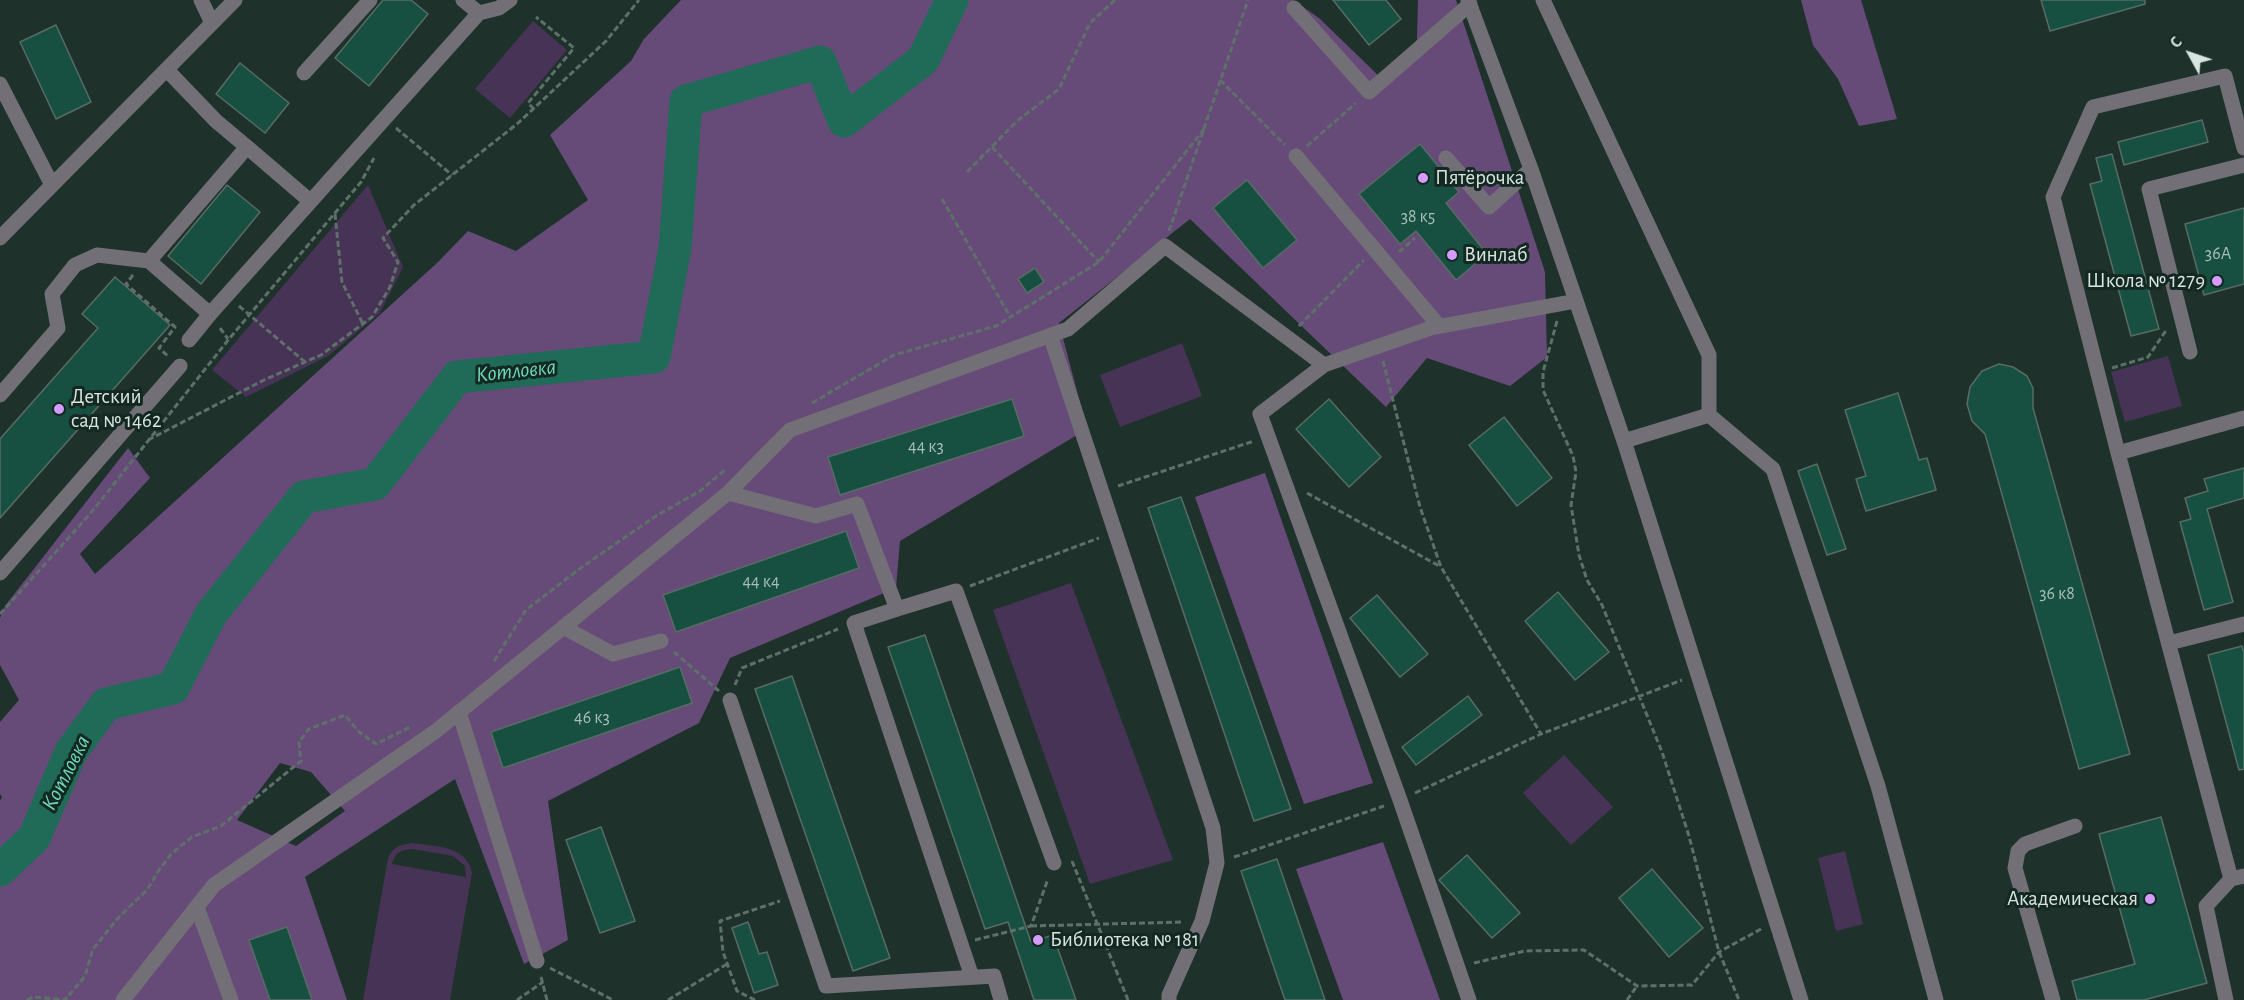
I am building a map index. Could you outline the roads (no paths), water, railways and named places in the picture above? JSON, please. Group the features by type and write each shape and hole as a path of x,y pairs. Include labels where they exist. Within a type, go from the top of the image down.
{"street":[{"path":"201,0 212,23"},
{"path":"0,238 236,0"},
{"path":"304,73 370,0"},
{"path":"463,0 479,14"},
{"path":"189,340 310,201 479,14 499,8 510,0"},
{"path":"1543,0 1709,355 1709,416 1773,470 1878,786 1935,1000"},
{"path":"1294,8 1369,92 1469,2 1531,169 1624,441 1801,1000"},
{"path":"167,70 216,121 310,201"},
{"path":"2226,1000 2206,906 2238,878 2169,643 2053,197 2093,106 2225,76 2244,148"},
{"path":"0,84 52,185"},
{"path":"149,261 247,147"},
{"path":"1296,156 1439,326"},
{"path":"1446,158 1488,207 1531,169"},
{"path":"2190,352 2149,189 2244,165"},
{"path":"123,1000 214,885 436,731 728,493 790,430 1068,329 1165,246 1324,365"},
{"path":"0,395 58,328 52,294 75,264 97,255 149,261 210,314"},
{"path":"1469,1000 1400,800 1260,414 1324,365 1439,326 1576,301"},
{"path":"1050,335 1213,828 1217,863 1202,921 1169,995 1169,1000"},
{"path":"0,573 180,366"},
{"path":"1624,441 1709,416"},
{"path":"2118,453 2244,418"},
{"path":"728,493 816,516 857,504 897,609"},
{"path":"972,977 854,622 956,591 1054,863"},
{"path":"2169,643 2244,624"},
{"path":"563,627 613,654 661,641"},
{"path":"730,700 826,986 994,976 1001,1000"},
{"path":"459,712 537,961"},
{"path":"2054,1000 2015,868 2018,851 2025,844 2075,826"},
{"path":"197,907 231,1000"}],"waterway":[{"name":"Котловка","path":"0,870 34,838 71,752 106,704 173,688 211,614 304,497 375,484 457,377 654,357 675,248 686,101 820,62 844,121 923,60 952,0"}],"place":[{"name":"Пятёрочка","path":"1423,178"},
{"name":"Винлаб","path":"1452,255"},
{"name":"Школа № 1279","path":"2217,281"},
{"name":"Детский сад № 1462","path":"59,409"},
{"name":"Академическая","path":"2150,899"},
{"name":"Библиотека № 181","path":"1038,940"}]}
